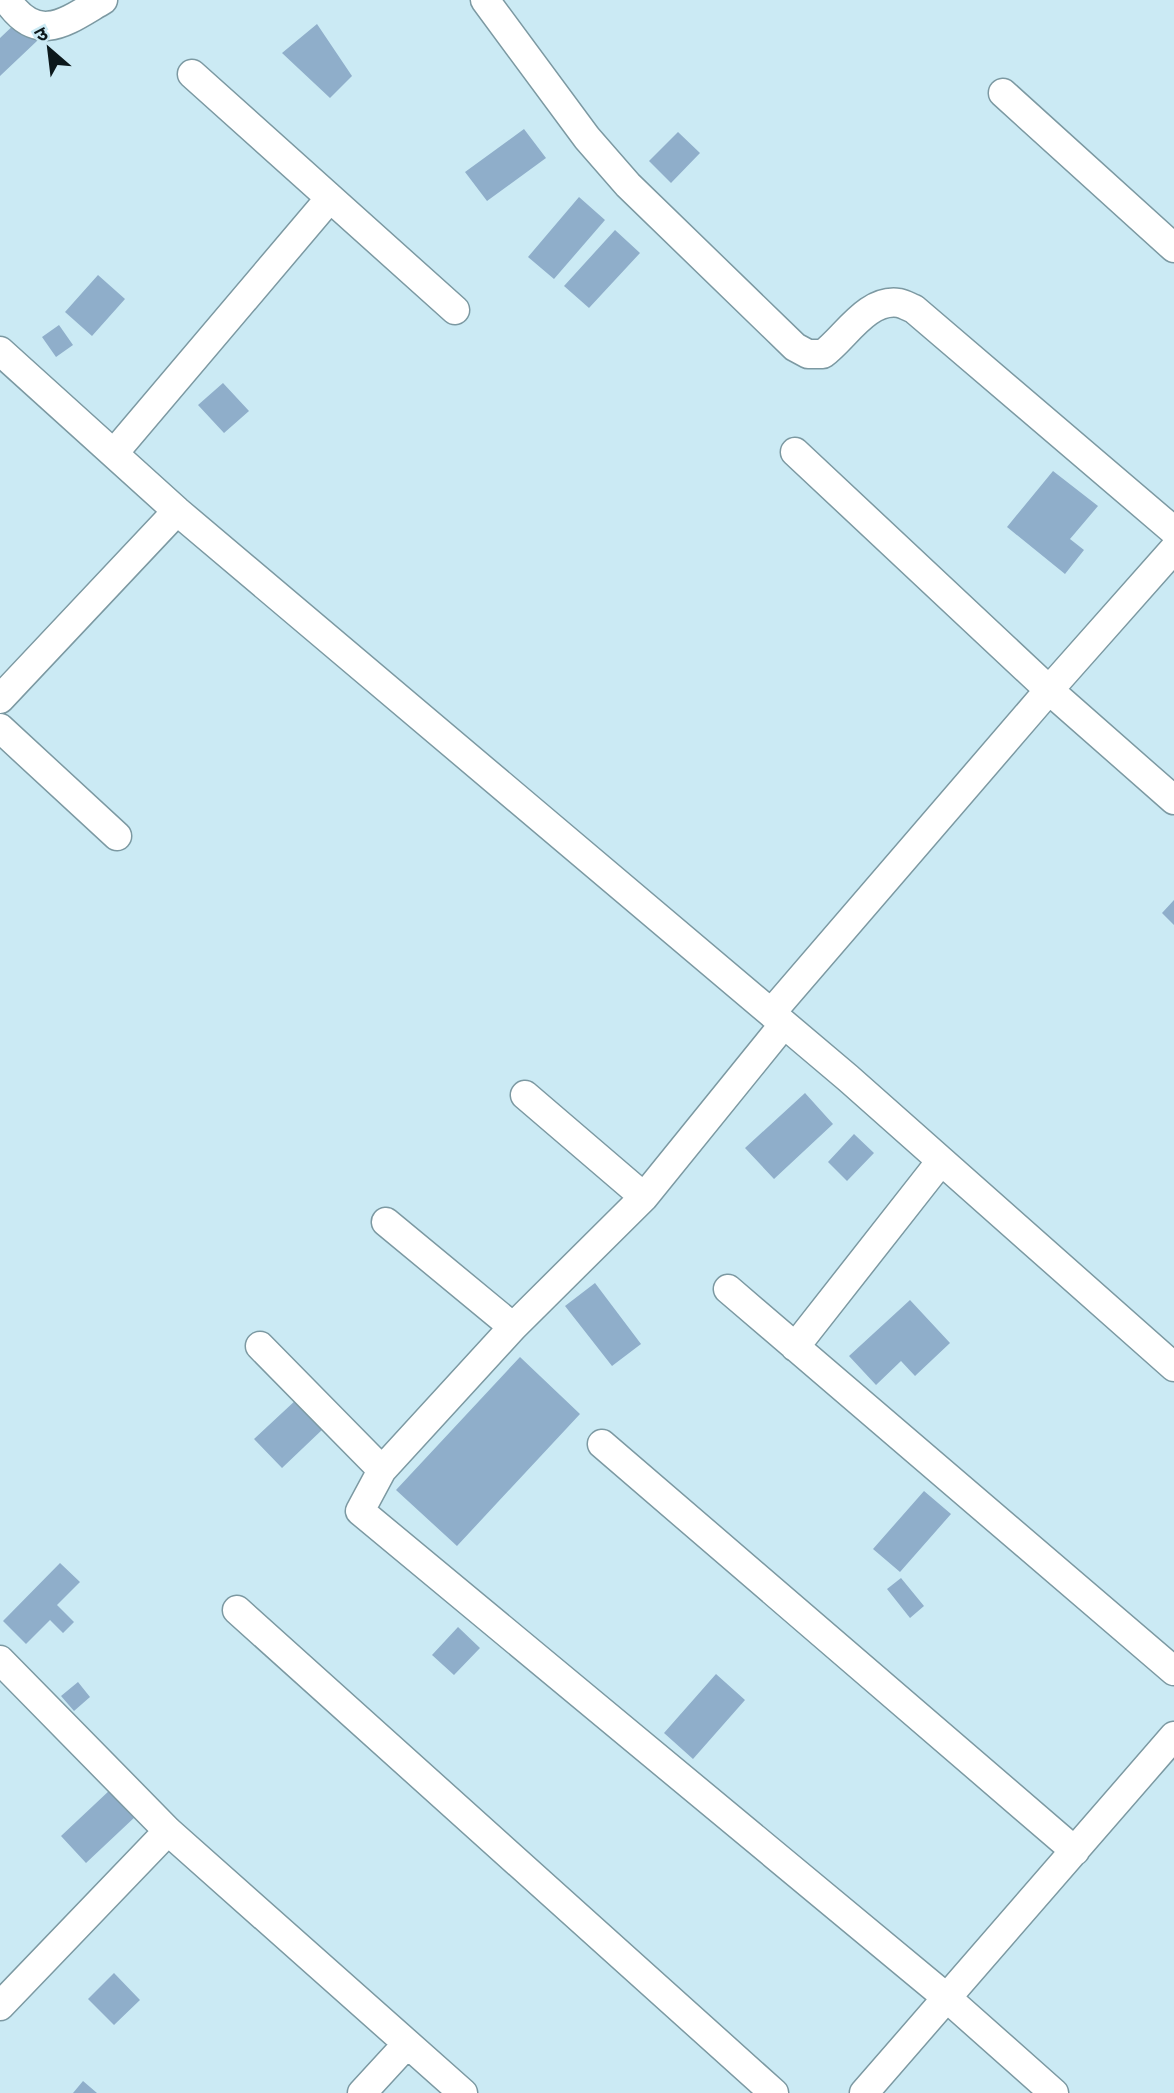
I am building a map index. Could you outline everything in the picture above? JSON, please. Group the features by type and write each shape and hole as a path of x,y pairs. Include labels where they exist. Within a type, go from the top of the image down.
{"street":[{"path":"7,0 24,20 40,26 60,25 103,0"},
{"path":"485,0 587,138 628,185 794,347 808,354 823,354 865,314 883,304 898,303 914,309 1174,531"},
{"path":"192,74 455,310"},
{"path":"1003,93 1174,248"},
{"path":"114,453 330,198"},
{"path":"0,351 177,511 778,1019 1174,1367"},
{"path":"795,452 1049,690 1174,800"},
{"path":"0,699 177,511"},
{"path":"1054,2093 947,1998 360,1511 382,1470 513,1328 643,1196 778,1019 1049,690 1174,549"},
{"path":"0,728 117,836"},
{"path":"525,1095 643,1196"},
{"path":"795,1347 941,1161"},
{"path":"386,1222 513,1328"},
{"path":"727,1289 1174,1671"},
{"path":"260,1346 382,1470"},
{"path":"602,1444 1075,1851"},
{"path":"237,1610 774,2093"},
{"path":"0,1660 168,1831 463,2093"},
{"path":"864,2093 1174,1736"},
{"path":"0,2007 168,1831"},
{"path":"362,2093 407,2044"}],"building":[{"path":"19,20 38,40 0,76 0,38"},
{"path":"317,24 352,76 330,98 282,53"},
{"path":"524,129 546,158 487,201 465,172"},
{"path":"678,132 700,153 671,183 649,161"},
{"path":"579,197 605,220 554,279 528,257"},
{"path":"615,230 640,253 589,308 564,286"},
{"path":"98,275 125,299 92,336 65,312"},
{"path":"59,325 73,345 56,357 42,337"},
{"path":"223,383 249,411 224,433 198,405"},
{"path":"1053,471 1098,506 1070,539 1084,550 1065,574 1007,527"},
{"path":"1174,900 1174,925 1162,913"},
{"path":"805,1093 833,1124 774,1179 745,1148"},
{"path":"854,1134 874,1153 847,1181 828,1162"},
{"path":"595,1283 641,1344 612,1366 565,1306"},
{"path":"910,1300 950,1343 915,1376 901,1361 876,1385 849,1356"},
{"path":"520,1357 580,1414 457,1546 396,1490"},
{"path":"297,1399 324,1428 282,1468 254,1439"},
{"path":"924,1491 951,1514 900,1572 873,1549"},
{"path":"60,1563 80,1582 57,1605 74,1622 63,1633 50,1620 26,1644 3,1621"},
{"path":"901,1578 924,1606 910,1618 887,1589"},
{"path":"458,1627 480,1648 454,1675 432,1655"},
{"path":"716,1674 745,1700 693,1759 664,1733"},
{"path":"78,1682 90,1697 74,1711 61,1696"},
{"path":"111,1789 136,1816 86,1863 61,1836"},
{"path":"114,1973 140,2000 114,2025 88,1999"},
{"path":"83,2081 97,2093 73,2093"}]}
